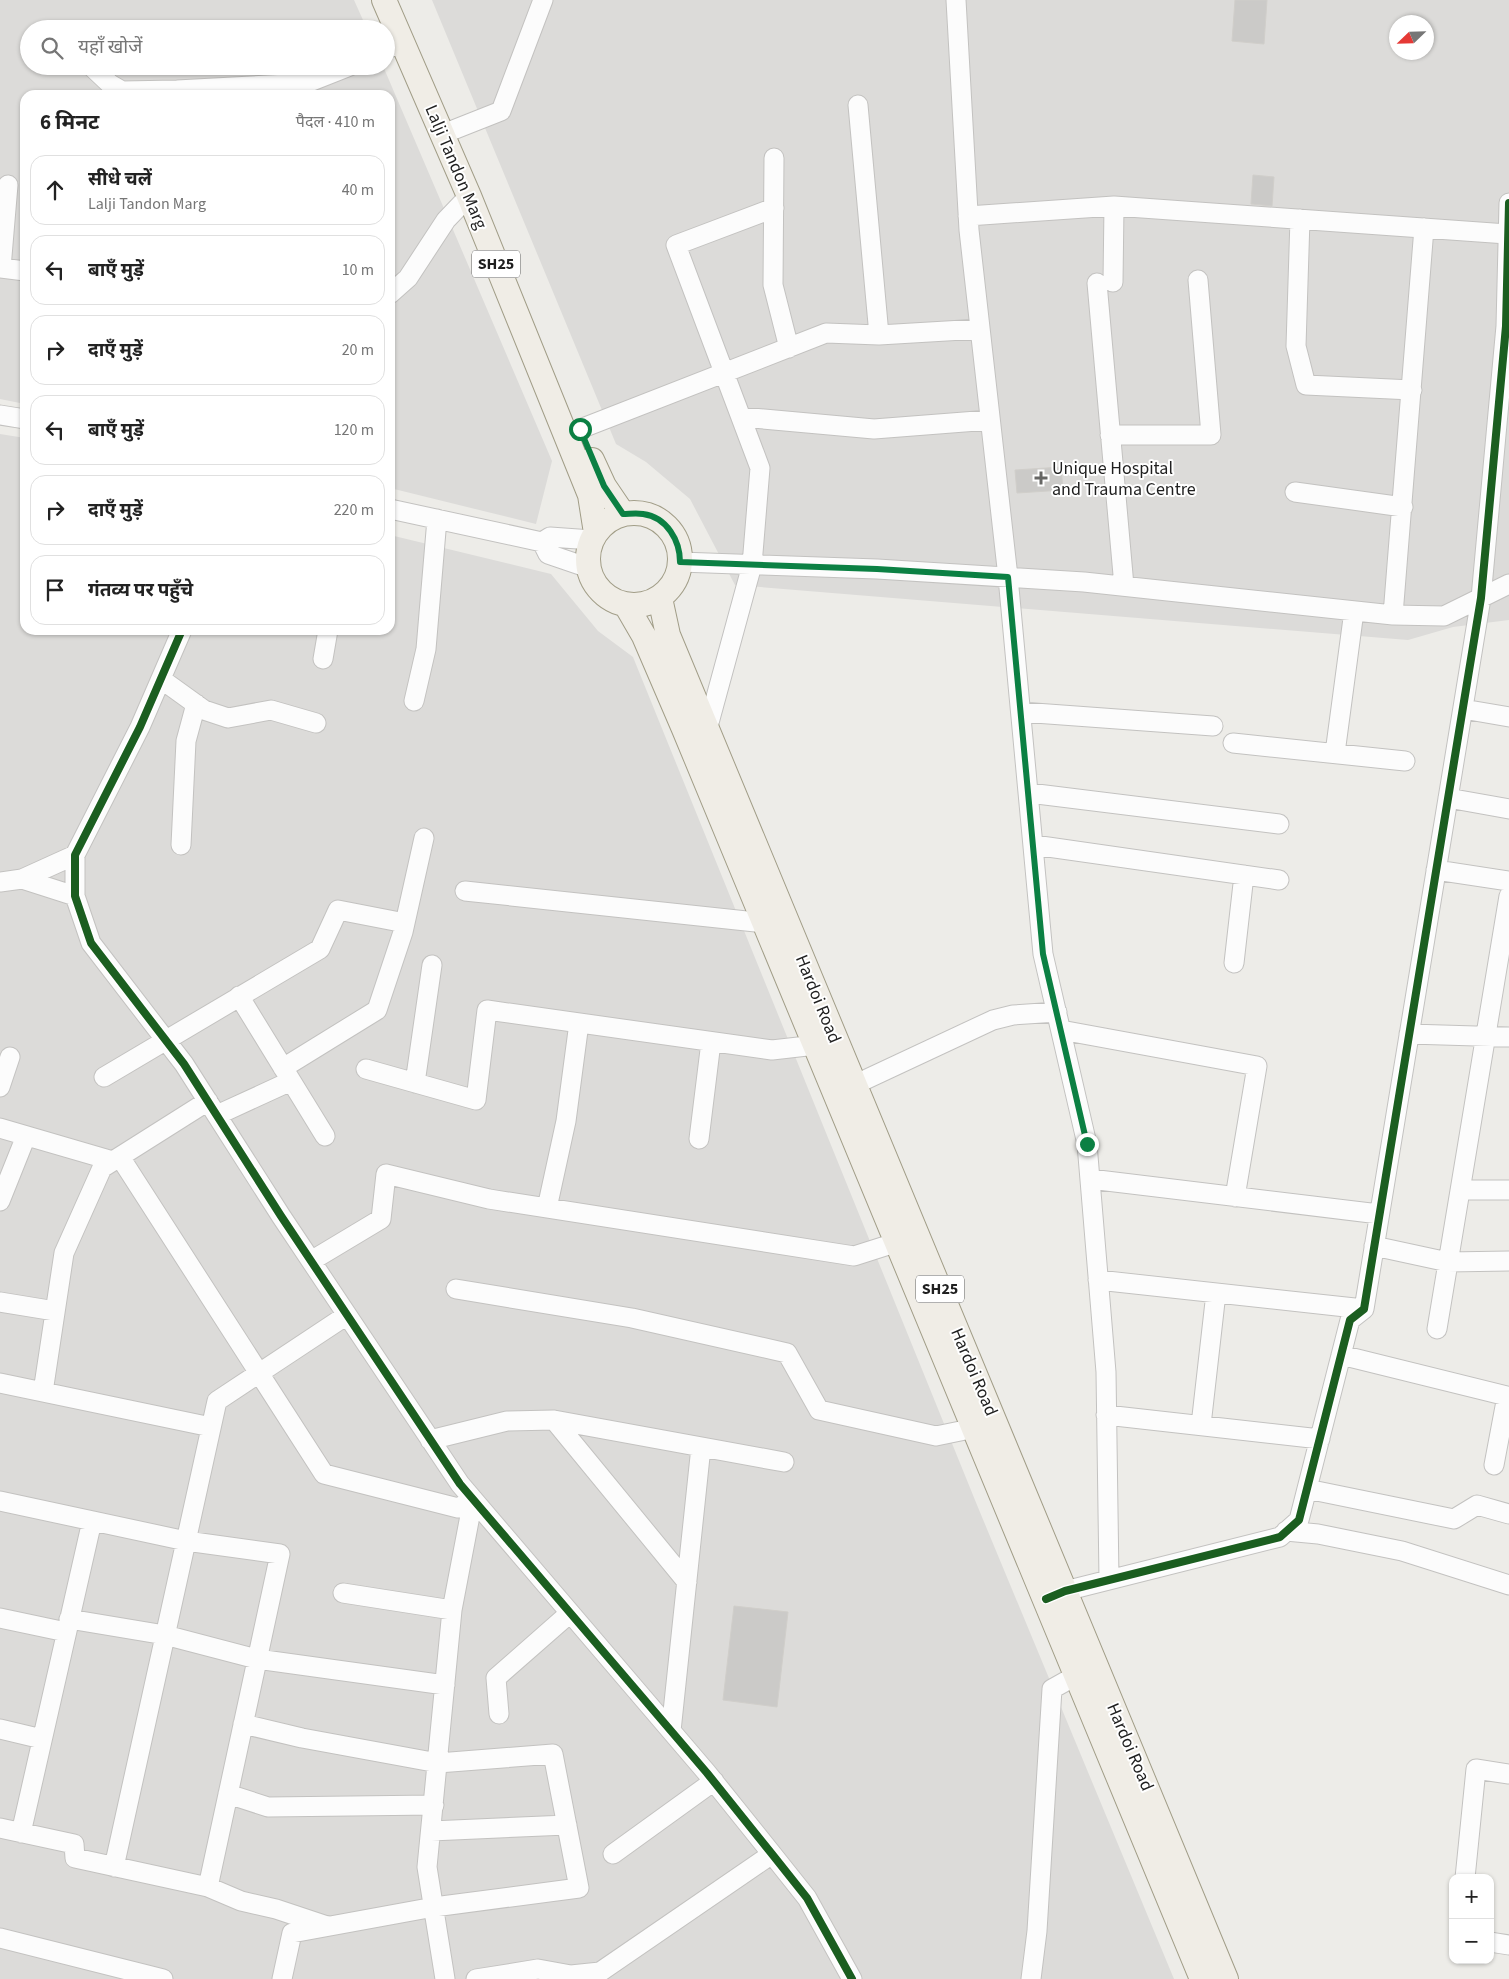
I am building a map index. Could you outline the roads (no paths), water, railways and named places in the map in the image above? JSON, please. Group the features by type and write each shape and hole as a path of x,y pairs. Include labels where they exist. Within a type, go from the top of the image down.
{"main road":[{"name":"Lalji Tandon Marg","path":"384,0 388,20"},
{"name":"Lalji Tandon Marg","path":"398,0 469,196 590,494 594,537"},
{"name":"Lalji Tandon Marg","path":"395,48 448,134 604,486 623,514"},
{"path":"589,568 594,582 608,598 626,605 643,605 660,598 672,585 679,570 680,550 672,532 660,521 644,514 623,514 608,521 594,537"},
{"name":"SH25","path":"589,568 588,553 594,537"},
{"name":"Hardoi Road","path":"660,598 668,635 698,734 765,923 825,1041 854,1086 1055,1595 1077,1675 1202,1979"},
{"name":"Hardoi Road","path":"626,605 698,734 825,1041 898,1242 975,1428 1055,1595 1226,1979"}],"street":[{"path":"448,134 501,111 543,0"},
{"path":"956,0 968,216 1008,577 1043,954 1087,1144 1106,1372 1109,1579"},
{"path":"100,75 120,90"},
{"path":"177,90 307,83 327,75"},
{"path":"858,105 879,335"},
{"path":"774,158 773,285 789,348"},
{"path":"11,185 1,268 20,270"},
{"path":"395,290 408,278 446,220 469,196"},
{"path":"1055,1595 1109,1579 1280,1537 1299,1520 1350,1320 1364,1309 1481,598 1504,393 1509,203"},
{"path":"968,216 1114,206 1507,234"},
{"path":"1114,206 1105,282 1110,435 1124,586"},
{"path":"698,734 752,565 760,468 676,245 774,208"},
{"path":"1300,219 1296,346 1306,385 1412,390"},
{"path":"1394,615 1424,228"},
{"path":"1110,435 1210,435 1198,280"},
{"path":"580,429 826,333 879,335 980,329"},
{"path":"0,415 20,418"},
{"path":"741,417 874,429 990,420"},
{"path":"1295,492 1403,507"},
{"path":"395,510 542,542 550,536 594,537"},
{"path":"414,701 426,650 437,519"},
{"path":"542,542 548,554 589,568"},
{"path":"680,562 877,569 1008,577 1124,586 1394,615 1444,616 1509,584"},
{"path":"1335,753 1354,610"},
{"path":"180,635 140,727 75,855 75,896 91,944 184,1064 311,1261 460,1484 714,1781 807,1898 852,1979"},
{"path":"323,659 327,635"},
{"path":"161,679 204,710 228,718 271,710 316,723"},
{"path":"181,845 186,741 196,704"},
{"path":"1463,709 1509,717"},
{"path":"1021,712 1212,726"},
{"path":"1233,744 1405,761"},
{"path":"1029,793 1279,824"},
{"path":"1448,798 1509,809"},
{"path":"43,1392 64,1253 102,1168 212,1108 287,1074 377,1010 405,923 424,838"},
{"path":"1034,845 1279,880"},
{"path":"0,882 22,879 75,855"},
{"path":"1436,870 1509,881"},
{"path":"1234,963 1244,875"},
{"path":"22,879 75,896"},
{"path":"465,891 765,923"},
{"path":"1437,1329 1486,1036 1503,964 1509,896"},
{"path":"104,1077 165,1039 320,949 338,910 405,923"},
{"path":"415,1082 432,965"},
{"path":"239,996 325,1136"},
{"path":"366,1069 476,1100 487,1010 772,1050 825,1041"},
{"path":"854,1086 993,1020 1013,1015 1059,1021 1257,1066 1235,1197"},
{"path":"547,1208 566,1121 579,1023"},
{"path":"1409,1034 1509,1037"},
{"path":"699,1139 712,1042"},
{"path":"0,1087 10,1057"},
{"path":"0,1128 116,1159 324,1474 458,1508 474,1500"},
{"path":"0,1201 26,1136"},
{"path":"311,1261 381,1219 386,1174 490,1200 854,1256 898,1242"},
{"path":"1090,1179 1379,1214"},
{"path":"1460,1190 1509,1190"},
{"path":"1374,1246 1448,1262 1509,1261"},
{"path":"1098,1280 1364,1309"},
{"path":"456,1289 632,1318 787,1353 819,1410 936,1436 975,1428"},
{"path":"1201,1425 1216,1293"},
{"path":"0,1302 55,1311"},
{"path":"114,1867 217,1401 347,1315"},
{"path":"1341,1355 1506,1396 1494,1465"},
{"path":"0,1383 211,1427"},
{"path":"1106,1415 1320,1439"},
{"path":"430,1440 507,1422 554,1420 784,1462"},
{"path":"554,1420 686,1582"},
{"path":"671,1731 701,1447"},
{"path":"1307,1489 1454,1519 1477,1505 1509,1514"},
{"path":"445,1979 427,1867 452,1610 474,1500"},
{"path":"0,1501 186,1541 280,1554 208,1887"},
{"path":"21,1833 92,1521"},
{"path":"1286,1531 1318,1534 1402,1551 1509,1584"},
{"path":"343,1593 452,1610"},
{"path":"499,1714 496,1678 570,1613"},
{"path":"0,1618 165,1635 257,1659 445,1685"},
{"path":"1031,1979 1037,1931 1052,1689 1077,1675"},
{"path":"243,1724 302,1738 438,1762 553,1754 579,1888 434,1908 292,1933 282,1979"},
{"path":"0,1729 42,1739"},
{"path":"1465,1874 1476,1769 1509,1774"},
{"path":"613,1854 714,1781"},
{"path":"228,1794 268,1806 434,1805"},
{"path":"431,1831 566,1825"},
{"path":"0,1828 74,1844 75,1858 208,1887 242,1901 276,1909 330,1926"},
{"path":"476,1979 538,1969 571,1975 600,1972 772,1854"},
{"path":"0,1938 163,1979"},
{"path":"1494,1943 1509,1945"}],"place":[{"name":"Unique Hospital and Trauma Centre","path":"1041,478"}]}
